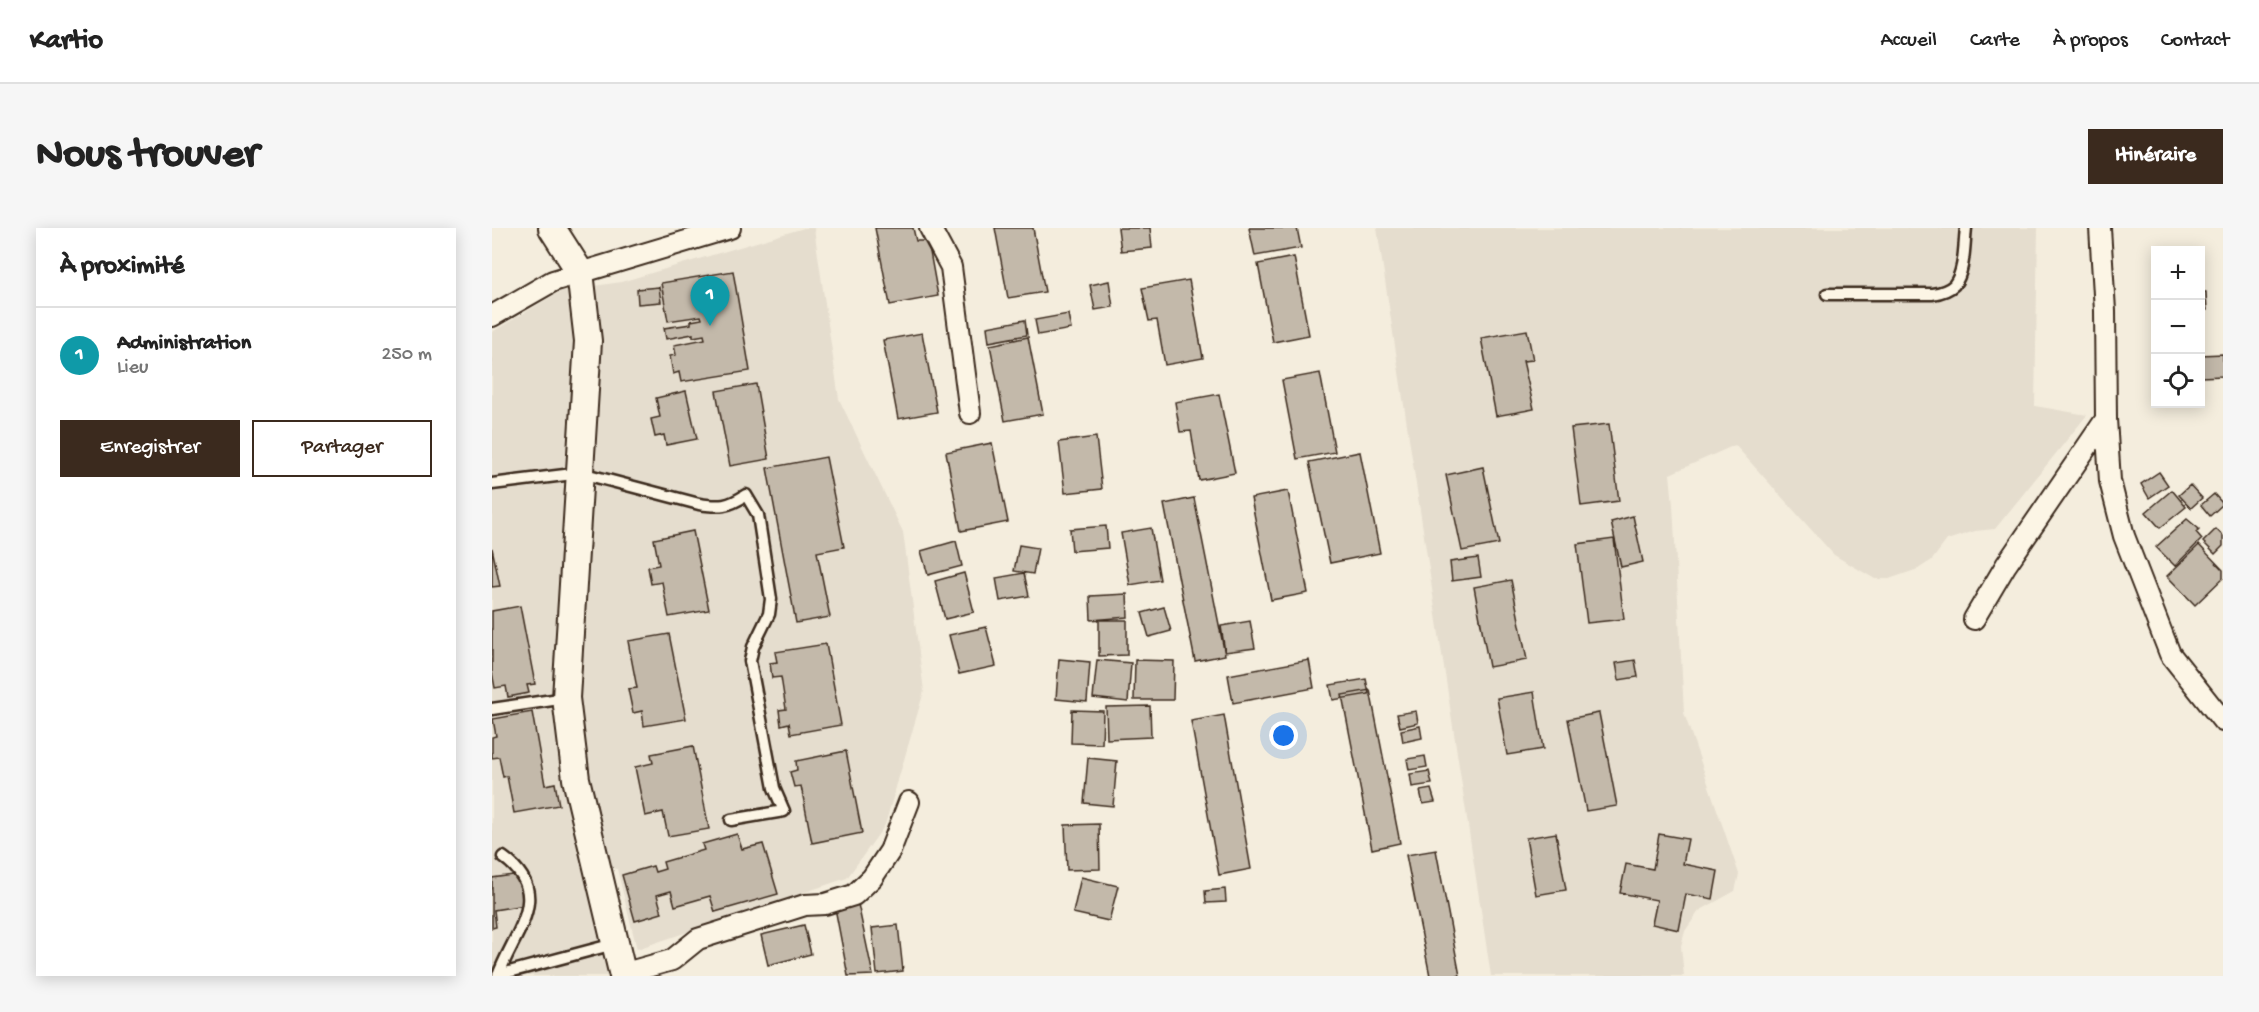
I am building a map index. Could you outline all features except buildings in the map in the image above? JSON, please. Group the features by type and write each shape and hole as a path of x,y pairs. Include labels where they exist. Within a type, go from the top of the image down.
{"street":[{"path":"552,228 580,272 588,341 566,698 576,779 623,975 672,960 698,939 805,904 825,904 854,895 872,878 890,851 909,802"},
{"path":"492,316 553,281 730,228"},
{"path":"930,228 951,267 970,413"},
{"path":"2100,228 2110,481 2124,537 2170,654 2223,721"},
{"path":"1974,619 2006,565 2106,419"}],"lane":[{"path":"1827,294 1932,294 1945,291 1954,285 1959,274 1965,228"},
{"path":"492,484 581,473 716,507 732,504 747,495 758,515 771,599 769,614 753,647 750,661 774,788 784,811 731,820"},
{"path":"492,709 566,698"},
{"path":"498,975 527,914 528,893 518,867 503,857"},
{"path":"498,975 614,944"}],"shaded area":[{"path":"804,228 814,228 839,399 903,532 924,691 885,825 847,878 637,949 617,869 581,861 608,976 492,976 492,332 561,291 621,282"},
{"path":"1377,228 2038,228 2035,406 2087,415 1995,529 1975,531 1947,540 1932,560 1918,569 1889,579 1875,579 1834,555 1735,445 1670,474 1684,713 1739,874 1735,891 1699,911 1685,931 1681,946 1684,976 1491,976"}],"place":[{"name":"Administration","path":"710,326"}]}
